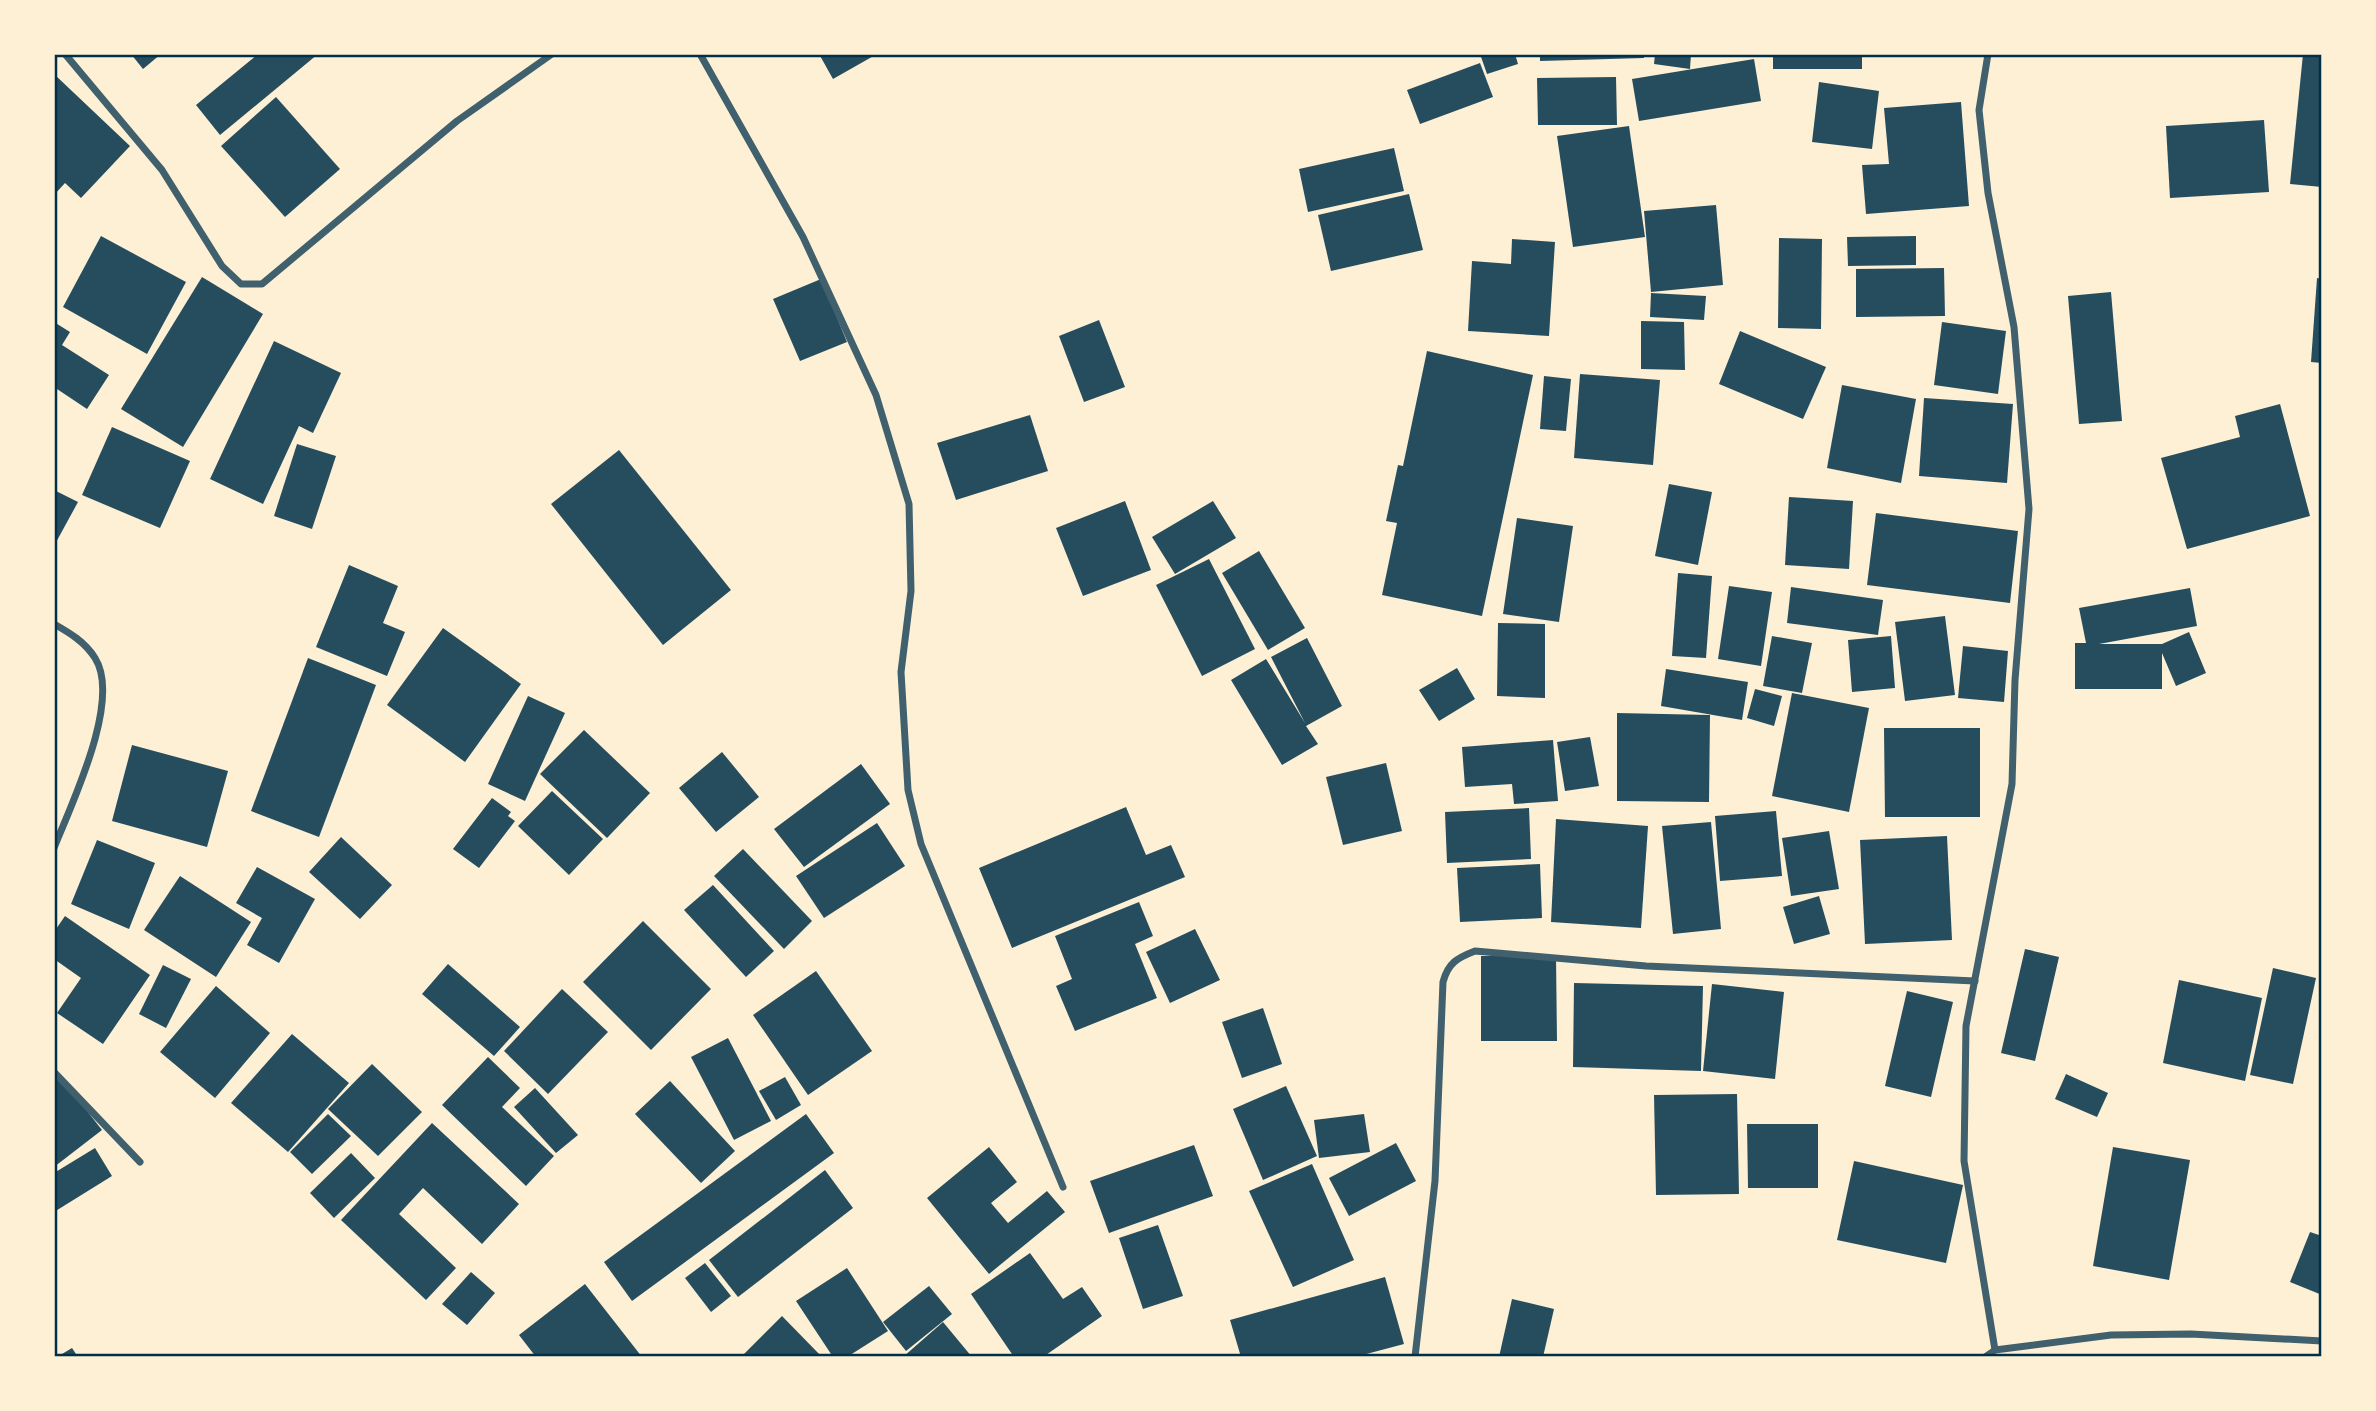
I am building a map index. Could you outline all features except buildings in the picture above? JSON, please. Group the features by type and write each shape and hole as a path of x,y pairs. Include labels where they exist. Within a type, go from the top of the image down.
{"street":[{"path":"65,54 162,170 222,266 242,284 262,284 457,121 552,54"},
{"path":"700,54 803,237 876,395 909,503 911,591 901,672 908,790 918,833 1063,1187"},
{"path":"1988,54 1979,110 1988,192 2014,327 2029,509 2015,680 2012,784 1966,1026 1964,1161 1995,1350"},
{"path":"54,624 77,637 97,659 103,690 97,738 54,848"},
{"path":"1415,1357 1435,1181 1444,982 1447,967 1456,959 1475,951 1646,966 1975,981"},
{"path":"54,1072 140,1162"},
{"path":"1985,1357 1995,1350 2111,1335 2203,1334 2322,1342"}]}
